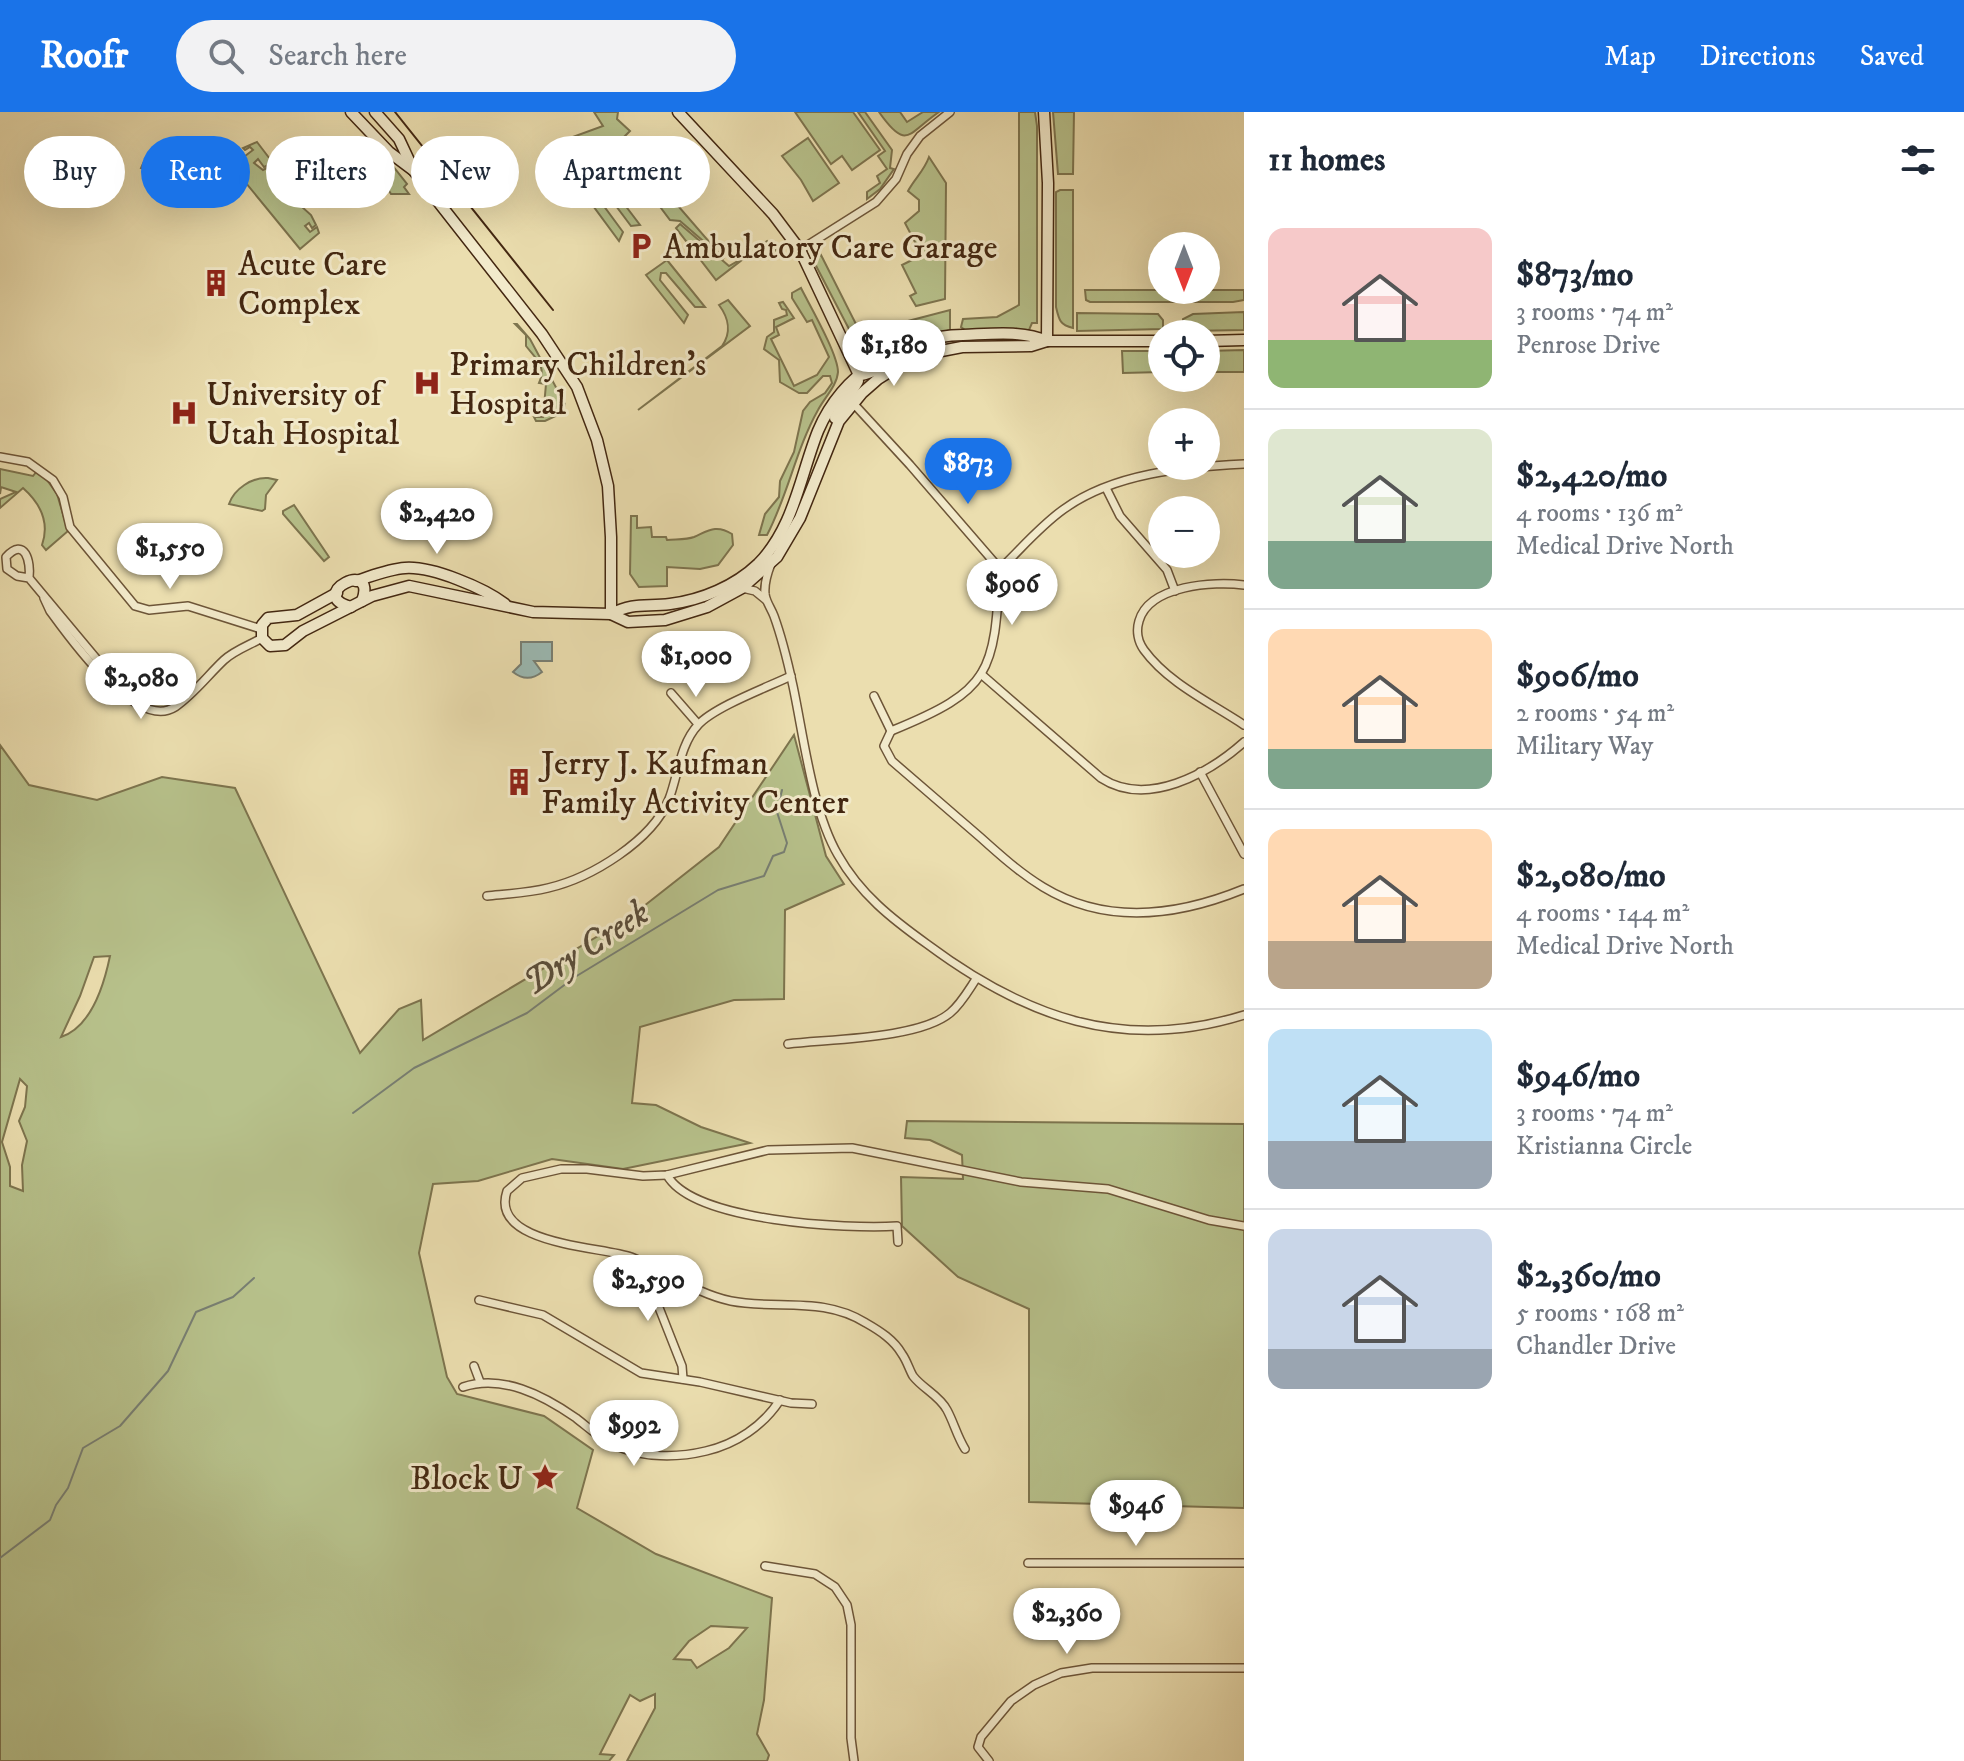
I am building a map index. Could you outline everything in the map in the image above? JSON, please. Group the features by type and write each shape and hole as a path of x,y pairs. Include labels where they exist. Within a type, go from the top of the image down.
{"main road":[{"path":"351,112 389,152 411,169"},
{"path":"375,112 399,139 411,165"},
{"path":"342,601 277,647 270,646 261,634 268,618 284,618 342,601 416,586 545,613 611,614 628,622 665,620 707,607 742,588 771,564 800,518 832,436 838,411 855,389 859,375 800,250 764,204 678,112"},
{"path":"1044,112 1048,183 1047,341"},
{"path":"443,208 542,334 577,387 597,440 608,486 611,614"},
{"path":"611,614 628,606 670,604 699,598 731,583 759,562 784,528 824,418 859,375 899,349 932,338 956,335 1031,334 1047,341"},
{"path":"1220,341 1244,340"},
{"path":"859,375 872,373 901,357 962,347 1031,346 1047,341 1148,341"},
{"path":"832,436 853,403 890,371 923,355"},
{"path":"342,601 343,582 358,582 396,569 418,568 483,591 507,606"},
{"path":"358,582 363,599"},
{"path":"284,618 292,629 290,639"}],"street":[{"path":"800,250 876,202 891,186 920,136 950,112"},
{"path":"853,403 1000,569"},
{"path":"0,457 28,462 53,480 63,497 70,527 135,606 156,610 188,606 261,634"},
{"path":"1244,464 1157,474 1106,488 1067,507 1000,569 995,639 981,674 964,693 943,709 891,731 884,746 892,761 1020,871 1069,900 1103,911 1156,913 1208,902 1244,889"},
{"path":"1106,488 1120,516 1167,570 1175,591"},
{"path":"771,564 766,580 766,600 791,676 816,798 837,854 867,896 894,921 976,979 1049,1015 1116,1028 1159,1029 1244,1015"},
{"path":"29,578 50,611 101,676 114,688 153,708 170,709 190,696 226,657 261,634"},
{"path":"1244,585 1208,584 1175,591 1153,601 1143,612 1137,632 1141,646 1174,679 1244,725"},
{"path":"742,588 755,591 766,600"},
{"path":"981,674 1101,778 1115,786 1147,790 1170,785 1200,772 1244,742"},
{"path":"487,896 550,888 571,881 631,847 653,827 668,801 683,752 698,724 791,676"},
{"path":"671,693 698,724"},
{"path":"874,696 891,731"},
{"path":"1200,772 1244,854"},
{"path":"788,1044 919,1029 950,1013 976,979"},
{"path":"965,1449 946,1408 914,1377 895,1344 859,1319 818,1305 756,1304 719,1298 619,1254 539,1237 511,1219 505,1209 505,1197 511,1185 561,1169 667,1175 768,1150 871,1150 1021,1182 1122,1192 1209,1220 1244,1226"},
{"path":"667,1175 683,1191 738,1211 782,1221 830,1227 897,1226 898,1242"},
{"path":"641,1262 682,1366 683,1379"},
{"path":"479,1300 543,1315 636,1371 812,1404"},
{"path":"474,1366 480,1382"},
{"path":"463,1387 480,1382 503,1383 530,1393 574,1417 613,1445 662,1455 692,1454 733,1442 773,1410 780,1400"},
{"path":"1028,1563 1244,1563"},
{"path":"765,1566 815,1574 835,1587 847,1605 851,1625 854,1761"},
{"path":"989,1761 978,1747 981,1737 1011,1701 1047,1678 1092,1668 1244,1668"}],"green space":[{"path":"594,112 618,112 617,119 630,131 625,136 576,136 603,126"},
{"path":"795,112 853,112 880,150 852,170 842,156 831,164"},
{"path":"858,112 865,112 892,150 890,168 894,169 880,189 867,199 867,192 880,183 877,176 887,169 878,156 885,151"},
{"path":"879,112 900,112 907,122 923,112 939,112 914,132 902,135"},
{"path":"1019,112 1035,112 1037,126 1037,323 1032,323 1029,330 965,330 961,327 963,319 997,317 1019,305"},
{"path":"1053,112 1074,112 1073,174 1058,174"},
{"path":"808,138 839,183 813,201 782,156"},
{"path":"257,142 266,154 266,166 258,159 254,163 263,170 266,168 266,208 250,188 250,152 253,150 250,145"},
{"path":"929,157 946,183 945,299 916,306 910,296 916,293 902,265 916,258 917,246 905,223 919,211 919,200 908,191"},
{"path":"395,169 407,184 404,187 409,194 395,194"},
{"path":"1073,190 1073,328 1061,321 1056,307 1056,192"},
{"path":"266,208 303,208 311,215 316,225 312,228 309,223 305,226 310,232 317,227 319,233 300,249"},
{"path":"595,208 605,208 623,232 619,241"},
{"path":"618,208 627,208 640,225 631,226"},
{"path":"661,208 680,208 724,259 680,221 670,220"},
{"path":"680,224 729,266 745,257 762,252 761,245 767,241 774,251 777,249 781,253 742,260 716,280 676,228"},
{"path":"821,255 865,342 908,321 950,310 950,330 909,341 880,355 872,357 862,354 813,260"},
{"path":"667,260 705,307 695,307 666,273 661,273 660,280 688,315 684,323 646,275"},
{"path":"801,288 829,342 838,372 833,387 810,425 767,535 759,535 765,514 779,497 780,481 794,452 803,411 832,383 830,376 823,376 807,393 799,393 780,382 779,360 764,349 767,337 774,332 774,320 787,315 779,303 783,302 794,318 776,327 779,335 771,339 794,386 817,375 829,357 812,320 807,322 792,298 792,293"},
{"path":"1085,290 1148,290 1148,302 1086,300"},
{"path":"1220,290 1244,290 1244,300 1220,302"},
{"path":"728,300 750,326 638,410 722,346 728,325 719,305"},
{"path":"1244,312 1244,330 1220,330 1220,320 1183,320 1193,314"},
{"path":"1077,313 1158,314 1163,320 1148,320 1148,329 1077,331"},
{"path":"517,324 530,339 565,404 562,413 545,421 536,421 534,417 543,417 546,384 539,383 541,367 526,346 526,335"},
{"path":"1244,350 1244,372 1220,372 1220,351"},
{"path":"1122,351 1148,351 1148,372 1123,373"},
{"path":"0,469 33,476 37,471 57,494 68,531 46,550 42,545 45,529 42,514 35,500 23,488 0,508 0,499 16,492 1,487 0,494"},
{"path":"268,478 277,480 266,495 265,509 262,511 229,504 244,485"},
{"path":"294,505 329,557 324,561 283,514"},
{"path":"631,516 637,516 637,528 651,527 652,537 684,539 721,529 732,534 733,545 718,565 700,569 667,567 667,586 639,587 630,574"},
{"path":"794,735 826,856 844,884 785,910 784,999 734,1000 640,1027 632,1103 656,1105 701,1127 750,1143 623,1169 552,1159 478,1181 433,1184 419,1253 447,1377 457,1394 544,1416 593,1450 577,1508 656,1554 772,1598 764,1700 757,1734 769,1755 767,1761 627,1761 655,1708 655,1694 640,1701 630,1695 600,1754 614,1755 609,1761 0,1761 0,745 29,785 97,800 162,777 235,788 360,1053 399,1009 421,1000 423,1040 630,917 719,847","holes":["110,956 100,992 88,1015 71,1032 61,1037 94,957","20,1079 27,1086 25,1107 19,1121 27,1141 22,1165 23,1191 10,1186 10,1167 2,1142","711,1626 747,1628 729,1648 697,1668 691,1660 674,1659 689,1641"]},
{"path":"907,1121 1244,1124 1244,1508 1029,1502 1029,1309 958,1277 902,1226 901,1177 963,1179 962,1155 930,1140 905,1138"}],"water":[{"path":"521,642 552,642 552,661 534,661 542,672 535,676 524,678 513,672 521,664"}],"waterway":[{"name":"Dry Creek","path":"353,1113 414,1068 527,1013 575,977 718,890 764,876 773,856 784,852 787,843 777,812 782,790"},
{"name":"Dry Creek","path":"0,1558 50,1520 68,1488 83,1448 120,1426 168,1371 196,1312 233,1297 254,1278"}],"tram line":[{"path":"395,112 553,310"}],"place":[{"name":"Ambulatory Care Garage","path":"641,246"},
{"name":"Acute Care Complex","path":"216,283"},
{"name":"Primary Children's Hospital","path":"427,383"},
{"name":"University of Utah Hospital","path":"184,413"},
{"name":"Jerry J. Kaufman Family Activity Center","path":"519,782"},
{"name":"Block U","path":"545,1477"}]}
